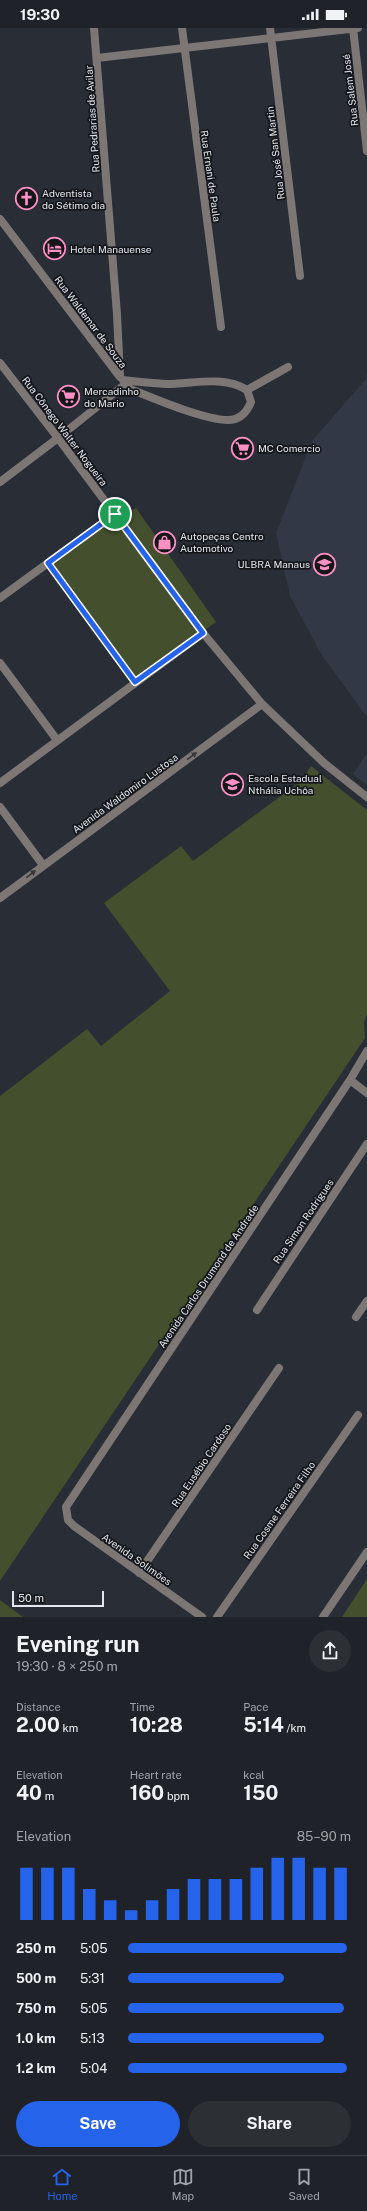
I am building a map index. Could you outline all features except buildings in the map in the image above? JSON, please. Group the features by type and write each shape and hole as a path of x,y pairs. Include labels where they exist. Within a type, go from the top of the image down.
{"street":[{"name":"Rua Pedrarias de Avilar","path":"94,28 98,58 122,381"},
{"name":"Rua Ernani de Paula","path":"182,28 221,327"},
{"name":"Rua José San Martin","path":"270,28 300,276"},
{"name":"Rua Salem José","path":"353,28 367,151"},
{"path":"98,58 358,28"},
{"name":"Rua Waldemar de Souza","path":"0,219 122,381 166,384 226,382 239,385 247,390"},
{"name":"Rua Cônego Walter Nogueira","path":"0,364 58,438 203,633 262,704 324,763 367,797"},
{"path":"0,482 58,438 122,381 211,417 228,420 243,415 248,410 251,402 247,390 288,367"},
{"path":"0,598 115,514"},
{"path":"48,563 135,682"},
{"path":"0,783 56,740 203,633"},
{"path":"0,663 56,740"},
{"name":"Avenida Waldomiro Lustosa","path":"0,898 262,704"},
{"path":"0,807 43,865"},
{"name":"Avenida Carlos Drumond de Andrade","path":"66,1512 69,1502 350,1080 367,1051"},
{"path":"350,1080 367,1093"},
{"name":"Rua Simon Rodrigues","path":"257,1310 367,1144"},
{"path":"356,1317 367,1301"},
{"name":"Rua Eusébio Cardoso","path":"139,1573 280,1368"},
{"name":"Rua Cosme Ferreira Filho","path":"217,1617 358,1415"},
{"name":"Avenida Solimões","path":"66,1512 68,1520 74,1526 202,1617"},
{"path":"323,1617 367,1552"}],"shaded area":[{"name":"ULBRA Manaus","path":"367,373 367,717 321,654 290,596 276,533 312,441 366,379"},
{"path":"367,753 367,785 353,774"}],"green space":[{"path":"136,508 216,622 136,679 53,563 121,515"},
{"path":"311,766 367,810 367,1014 364,1022 365,1038 0,1581 0,1096 87,1029 101,1046 170,991 104,903 181,846 193,861 301,781"},
{"path":"367,1579 367,1617 342,1617"},
{"path":"0,1600 23,1617 0,1617"}],"place":[{"name":"Adventista do Sétimo dia","path":"27,199"},
{"name":"Hotel Manauense","path":"55,249"},
{"name":"Mercadinho do Mario","path":"69,397"},
{"name":"MC Comercio","path":"242,448"},
{"name":"Autopeças Centro Automotivo","path":"164,542"},
{"name":"ULBRA Manaus","path":"325,564"},
{"name":"Escola Estadual Nthália Uchôa","path":"233,784"}],"route":[{"path":"115,514 203,633 135,682 48,563 115,514"}]}
